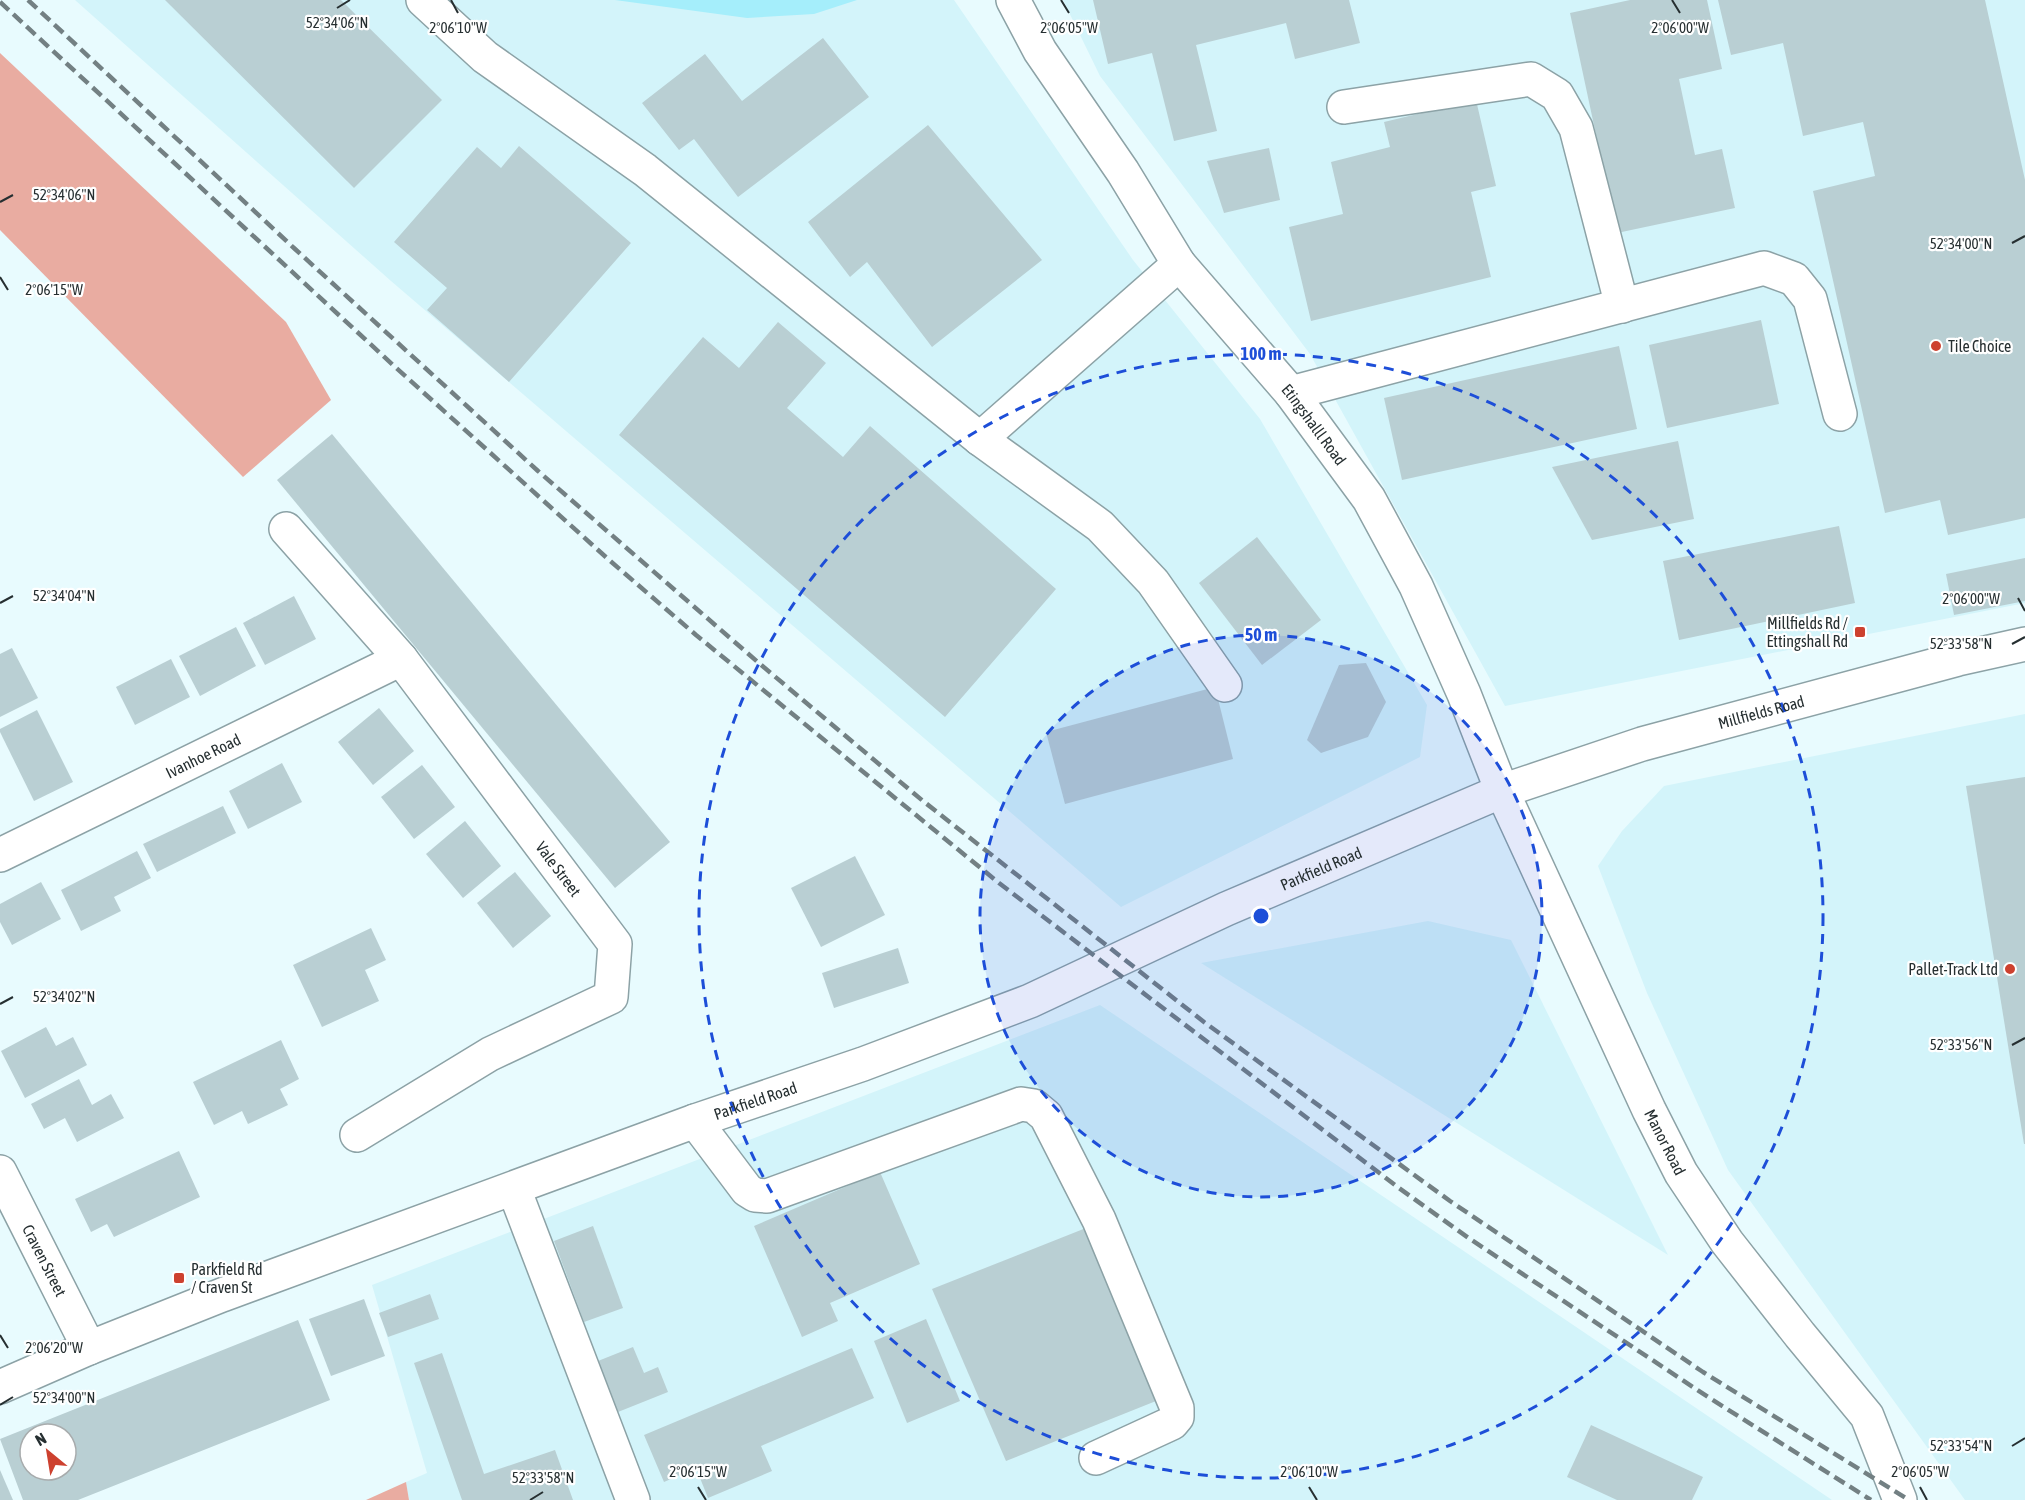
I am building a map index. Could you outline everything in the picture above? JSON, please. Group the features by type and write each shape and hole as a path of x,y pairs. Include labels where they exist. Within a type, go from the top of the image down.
{"main road":[{"path":"423,0 485,57 645,170 981,439 1100,526 1153,582 1225,685"},
{"name":"Etingshalll Road","path":"1013,0 1040,51 1123,172 1179,264 1291,393 1369,500 1416,586 1464,694 1502,791"},
{"path":"1344,107 1531,79 1557,95 1576,128 1622,306"},
{"path":"981,439 1179,264"},
{"path":"1291,393 1764,268 1794,279 1810,298 1840,414"},
{"name":"Vale Street","path":"286,529 402,659 615,944 611,997 490,1054 357,1135"},
{"name":"Millfields Road","path":"1502,791 1642,744 1958,659 2025,644"},
{"name":"Ivanhoe Road","path":"2,850 402,659"},
{"name":"Parkfield Road","path":"0,1387 88,1348 222,1295 695,1121 863,1064 1030,1001 1226,909 1502,791"},
{"name":"Manor Road","path":"1502,791 1649,1110 1681,1173 1727,1242 1800,1335 1868,1416 1900,1500"},
{"path":"695,1121 747,1190 755,1195 767,1196 1021,1104 1034,1106 1046,1116 1099,1220 1177,1408 1177,1417 1172,1423 1096,1458"},
{"name":"Craven Street","path":"0,1172 88,1348"},
{"path":"514,1189 633,1500"}],"shaded area":[{"path":"75,0 954,0 1133,260 1260,419 1427,705 1420,757 1121,907 391,281"},
{"path":"1063,0 2025,0 2025,603 1505,706 1310,354 1100,76"},
{"path":"0,53 286,322 331,400 243,477 0,230"},
{"path":"2025,714 2025,1500 1965,1500 1728,1170 1647,993 1598,866 1622,831 1664,786"},
{"path":"1428,921 1511,940 1668,1255 1201,963"},
{"path":"1100,1005 1832,1500 409,1500 406,1482 427,1473 372,1285"},
{"path":"406,1482 409,1500 366,1500"}],"water":[{"path":"615,0 857,0 814,14 747,18"}],"building":[{"path":"165,0 341,0 442,100 354,188"},
{"path":"1093,0 1349,0 1360,43 1295,59 1286,23 1196,45 1217,131 1174,141 1152,53 1108,64"},
{"path":"1630,0 1707,0 1722,69 1679,79 1695,155 1722,149 1735,208 1617,233 1570,13"},
{"name":"Tile Choice","path":"1718,0 1985,0 2025,180 2025,518 1948,535 1940,500 1885,513 1813,191 1875,176 1863,122 1803,136 1783,43 1731,55"},
{"path":"823,38 869,97 738,197 694,139 679,150 642,103 705,54 742,101"},
{"path":"1476,100 1496,186 1471,192 1491,277 1311,321 1289,227 1343,214 1331,162 1390,147 1384,122"},
{"path":"928,125 1042,260 932,347 867,262 850,277 808,222"},
{"path":"519,146 631,243 509,382 427,310 447,288 394,242 477,147 501,168"},
{"path":"1269,148 1280,200 1224,213 1207,161"},
{"path":"1761,320 1779,404 1667,428 1649,345"},
{"path":"778,322 826,363 787,408 843,457 870,426 1056,589 945,717 619,435 703,337 739,368"},
{"path":"1619,346 1637,429 1402,480 1384,398"},
{"path":"332,434 670,842 615,888 277,480"},
{"path":"1678,441 1694,519 1592,540 1552,467"},
{"path":"1839,526 1855,603 1679,640 1663,561"},
{"path":"1257,537 1321,620 1262,665 1199,583"},
{"path":"2025,558 2025,601 1954,615 1946,574"},
{"path":"294,596 316,639 265,665 243,623"},
{"path":"236,627 256,666 200,696 179,656"},
{"path":"12,648 38,698 0,717 0,654"},
{"path":"171,659 190,697 135,725 116,687"},
{"path":"1366,663 1386,702 1368,737 1321,753 1307,740 1339,665"},
{"path":"1215,687 1233,759 1065,804 1046,732"},
{"path":"379,708 414,751 373,785 338,742"},
{"path":"37,710 73,782 34,801 0,729"},
{"path":"282,763 302,802 248,829 229,791"},
{"path":"422,765 455,807 414,839 381,797"},
{"name":"Pallet-Track Ltd","path":"2025,777 2025,1144 2024,1144 1966,786"},
{"path":"223,806 236,833 157,872 143,844"},
{"path":"465,821 501,866 463,898 426,854"},
{"path":"137,851 151,878 114,897 121,911 81,931 61,890"},
{"path":"855,856 885,915 821,947 791,888"},
{"path":"515,872 551,916 513,948 477,903"},
{"path":"41,882 61,919 12,945 0,922 0,904"},
{"path":"371,928 386,960 365,970 379,1001 322,1027 293,965"},
{"path":"898,948 909,983 834,1008 822,973"},
{"path":"46,1027 56,1046 73,1037 87,1065 25,1098 1,1051"},
{"path":"281,1040 299,1079 280,1089 288,1105 248,1124 242,1111 214,1125 193,1082"},
{"path":"79,1079 92,1105 111,1094 124,1118 77,1142 65,1118 44,1129 31,1104"},
{"path":"179,1151 200,1197 114,1237 107,1224 91,1232 75,1199"},
{"path":"880,1172 920,1264 830,1303 838,1321 802,1337 754,1226"},
{"path":"593,1226 623,1308 584,1322 554,1241"},
{"path":"1091,1226 1161,1399 1006,1461 932,1289"},
{"path":"430,1294 439,1319 388,1337 379,1313"},
{"path":"364,1299 385,1356 331,1376 309,1319"},
{"path":"926,1319 960,1401 907,1423 874,1341"},
{"path":"298,1320 330,1400 78,1500 23,1500 0,1439 18,1432 18,1482 78,1482 78,1422 43,1422"},
{"path":"633,1347 644,1373 658,1367 668,1392 618,1412 598,1361"},
{"path":"852,1348 874,1398 761,1446 772,1471 708,1498 696,1468 664,1482 644,1435"},
{"path":"442,1353 484,1474 555,1450 573,1500 462,1500 414,1363"},
{"path":"1591,1425 1703,1477 1692,1500 1617,1500 1567,1477"},
{"path":"0,1470 13,1500 0,1500"}],"railway":[{"path":"28,0 538,471 760,664 923,801 1204,1022 1450,1201 1703,1372 1909,1500"},
{"path":"0,2 393,365 608,559 696,635 999,883 1399,1188 1470,1239 1708,1397 1871,1500"}],"place":[{"name":"Tile Choice","path":"1936,346"},
{"name":"Millfields Rd / Ettingshall Rd","path":"1860,632"},
{"name":"Pallet-Track Ltd","path":"2010,969"},
{"name":"Parkfield Rd / Craven St","path":"179,1278"}]}
